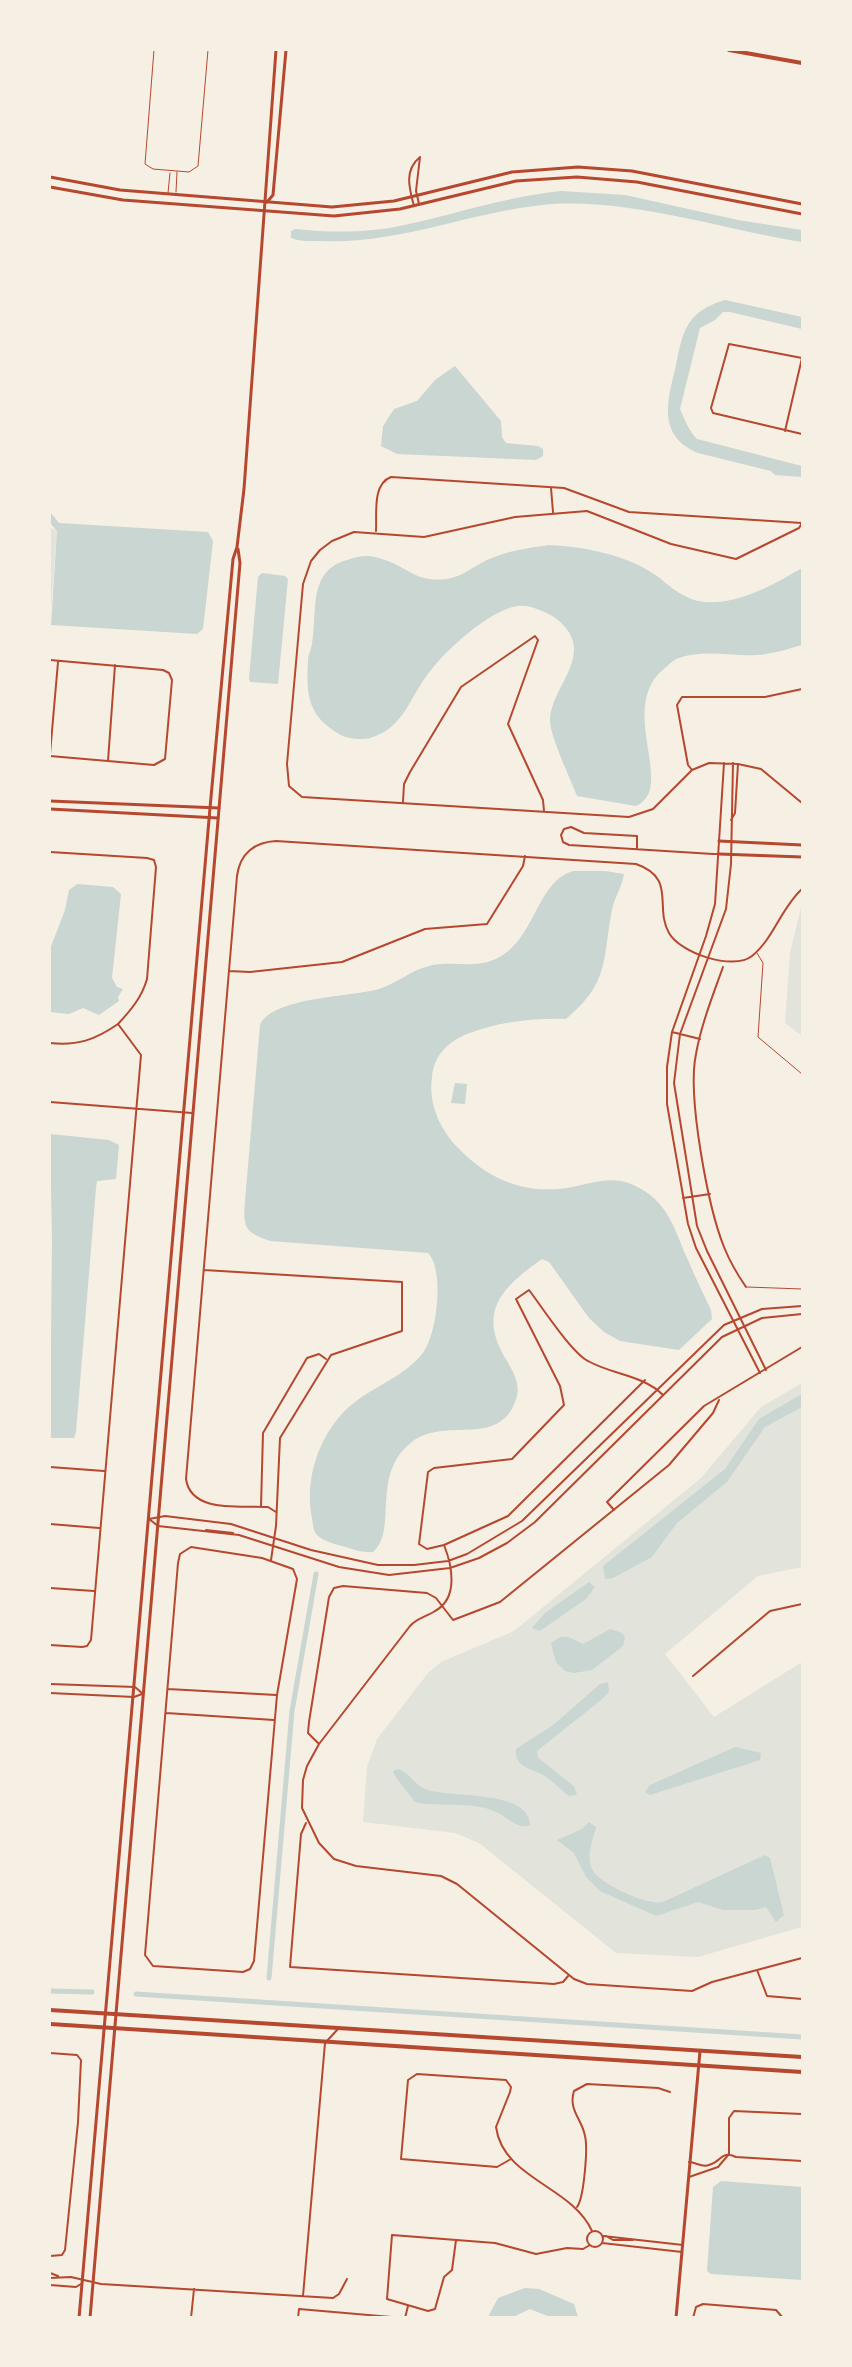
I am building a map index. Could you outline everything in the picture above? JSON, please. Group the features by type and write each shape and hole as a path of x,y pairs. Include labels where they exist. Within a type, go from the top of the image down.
{"highway":[{"path":"729,50 802,63"},
{"path":"50,2010 802,2057"},
{"path":"50,2024 802,2072"}],"main road":[{"path":"79,2318 209,818 233,559 237,547 267,202 264,195 276,50"},
{"path":"267,202 273,195 286,50"},
{"path":"50,177 120,190 332,207 370,205 417,196 512,172 578,167 632,171 802,204"},
{"path":"50,187 123,200 334,216 372,214 498,185 547,177 607,178 802,214"},
{"path":"714,199 716,189"},
{"path":"90,2318 118,2014 131,1824 240,563 237,547"},
{"path":"50,801 219,808"},
{"path":"50,809 218,818"},
{"path":"719,841 802,845"},
{"path":"719,854 802,857"},
{"path":"122,1823 131,1824"},
{"path":"676,2318 700,2051"}],"street":[{"path":"414,206 409,189 410,170 413,163 420,157 417,196 419,205"},
{"path":"785,430 802,358 729,344 711,408 713,413 802,435"},
{"path":"376,532 380,486 388,478 396,477 570,489 629,512 802,523 799,528 736,559 671,544 586,511 514,517 424,537 376,532 345,535 325,546 312,561 302,594 288,754 289,786 302,796 637,816 658,805 692,770 705,763 733,763 769,772 802,803"},
{"path":"551,488 553,513"},
{"path":"403,803 406,781 461,687 536,636 538,640 508,724 544,802 544,811"},
{"path":"50,660 58,660 115,665 163,670 169,673 171,689 165,759 154,765 50,755 58,660"},
{"path":"108,761 115,665"},
{"path":"692,770 687,759 679,700 682,697 765,697 802,689"},
{"path":"724,763 713,911 672,1032 667,1066 667,1104 683,1198 696,1248 760,1373"},
{"path":"733,763 731,853 726,909 680,1034 675,1067 675,1100 691,1197 706,1251 766,1370"},
{"path":"731,820 735,813 738,764"},
{"path":"637,849 637,836 584,833 571,827 564,829 561,835 563,842 569,846 719,854"},
{"path":"276,1512 261,1507 201,1501 190,1491 186,1479 229,971 238,870 241,860 259,844 276,841 633,863 648,869 662,888 664,916 669,934 678,944 724,961 740,962 756,952 802,889"},
{"path":"50,852 154,860 156,867 147,979 144,991 132,1010 118,1024 99,1037 80,1044 50,1044"},
{"path":"229,971 250,972 342,962 424,929 488,924 523,866 525,856"},
{"path":"723,967 695,1055 693,1095 710,1194 724,1246 746,1287"},
{"path":"50,1645 87,1646 90,1640 141,1055 118,1024"},
{"path":"672,1032 700,1039"},
{"path":"50,1102 192,1113"},
{"path":"683,1198 710,1194"},
{"path":"204,1270 402,1282 402,1332 330,1355 280,1438 275,1537 271,1561"},
{"path":"645,1380 508,1516 444,1545 427,1549 419,1544 428,1472 434,1468 512,1459 564,1405 560,1386 516,1299 529,1290 586,1360 617,1374 645,1380 663,1395"},
{"path":"149,1519 159,1516 223,1523 338,1557 378,1565 401,1566 448,1561 479,1549 522,1521 716,1331 739,1317 775,1307 802,1306"},
{"path":"201,1530 239,1535 365,1573 389,1575 450,1568 479,1558 507,1543 535,1522 722,1337 736,1328 762,1318 802,1314"},
{"path":"614,1510 606,1502 705,1406 720,1400 802,1347"},
{"path":"261,1507 263,1433 307,1358 319,1353 326,1359"},
{"path":"319,1744 308,1733 309,1722 329,1597 334,1588 343,1586 427,1593 434,1596 453,1620 500,1602 680,1455 713,1413 720,1400"},
{"path":"50,1467 104,1471"},
{"path":"149,1519 158,1526 239,1535"},
{"path":"201,1530 202,1520"},
{"path":"222,1531 226,1528 223,1523"},
{"path":"50,1524 99,1528"},
{"path":"444,1545 450,1568 451,1588 442,1605 410,1626 319,1744 307,1766 303,1780 302,1801 306,1822 319,1843 340,1863 441,1876 457,1884 569,1975 583,1983 692,1991 802,1958"},
{"path":"191,1547 271,1561 289,1567 297,1575 277,1695 254,1961 250,1969 235,1971 161,1967 148,1963 145,1955 178,1563 183,1551 191,1547"},
{"path":"50,1588 94,1591"},
{"path":"693,1676 770,1611 802,1604"},
{"path":"50,1684 135,1687 143,1694"},
{"path":"168,1689 277,1695"},
{"path":"50,1693 134,1697 143,1694"},
{"path":"166,1713 275,1720"},
{"path":"306,1822 301,1834 291,1967 554,1984 563,1982 569,1975"},
{"path":"757,1970 767,1996 802,2000"},
{"path":"303,2296 325,2043 340,2028"},
{"path":"50,2053 76,2055 81,2060 78,2122 65,2250 62,2255 50,2256"},
{"path":"511,2159 497,2167 401,2158 406,2083 411,2077 422,2074 501,2079 509,2084 510,2092 496,2127 499,2139 511,2159 576,2207 592,2231"},
{"path":"576,2207 581,2202 583,2190 586,2138 573,2106 573,2095 578,2086 587,2084 658,2088 670,2092"},
{"path":"687,2178 718,2167 729,2154 731,2115 739,2110 802,2114"},
{"path":"689,2162 705,2166 712,2165 721,2156 729,2154 736,2157 802,2161"},
{"path":"592,2231 598,2231 604,2236 683,2244"},
{"path":"590,2245 587,2237 592,2231"},
{"path":"456,2240 453,2266 444,2277 435,2309 428,2311 389,2301 387,2290 392,2235 495,2243 536,2254 567,2248 583,2249 590,2245 597,2247 603,2242 604,2236"},
{"path":"603,2242 682,2252"},
{"path":"660,2242 660,2249"},
{"path":"50,2273 94,2283 333,2298 339,2294 347,2279"},
{"path":"50,2278 58,2276"},
{"path":"50,2285 76,2287 83,2282"},
{"path":"191,2318 194,2289"},
{"path":"693,2318 696,2307 703,2304 781,2313 783,2318"},
{"path":"298,2318 298,2309 404,2318 408,2306"}],"lane":[{"path":"154,50 145,161 150,169 192,172 198,166 208,50"},
{"path":"168,194 170,171"},
{"path":"176,194 178,171"},
{"path":"756,952 762,958 763,963 756,1030 759,1039 802,1074"},
{"path":"746,1287 802,1289"}],"shaded area":[{"path":"561,191 625,195 738,220 802,230 802,242 639,209 573,203 514,209 379,238 311,241 291,238 291,231 295,229 338,232 381,229 503,201"},
{"path":"725,300 802,317 802,329 723,312 715,320 700,328 680,409 697,439 802,466 802,477 775,475 771,471 698,453 676,437 670,426 668,403 684,334 696,315"},
{"path":"455,366 501,421 502,437 506,443 538,446 543,449 543,456 536,460 397,454 381,446 383,426 394,409 417,401 435,380"},
{"path":"50,512 59,523 208,532 213,541 203,629 197,634 51,625 57,531 50,523"},
{"path":"50,527 57,531 50,621"},
{"path":"549,545 592,550 620,557 657,576 683,595 694,600 708,602 722,602 751,594 802,568 802,645 757,655 689,655 675,660 665,668 651,684 645,703 651,782 647,797 636,806 577,796 557,746 550,720 552,707 573,658 574,646 570,633 559,621 534,608 517,606 506,609 458,641 438,661 399,719 382,733 366,739 342,736 321,720 315,712 309,694 308,659 320,583 334,565 358,557 372,556 421,577 447,579 458,576 502,554"},
{"path":"262,573 285,576 288,579 278,684 250,682 249,678 258,577"},
{"path":"573,871 605,871 624,874 613,906 602,970 590,994 566,1019 528,1020 503,1024 467,1034 448,1045 439,1056 433,1069 431,1087 434,1106 445,1132 457,1147 490,1174 515,1185 558,1189 612,1180 623,1181 646,1192 661,1206 672,1223 711,1310 712,1319 679,1350 620,1341 604,1332 589,1318 549,1262 542,1259 505,1291 494,1315 498,1344 514,1373 518,1387 510,1412 499,1422 487,1427 427,1434 413,1441 400,1454 392,1469 388,1485 384,1530 373,1552 329,1542 315,1532 310,1505 311,1478 319,1451 332,1427 349,1407 404,1370 423,1353 432,1332 438,1287 433,1261 428,1253 270,1241 255,1235 247,1227 244,1210 260,1025 267,1016 296,1003 379,989 429,966 488,962 504,955 516,944 550,888 560,878"},
{"path":"77,884 113,887 121,894 112,978 117,987 123,989 118,997 119,1001 99,1015 83,1008 69,1014 50,1012 50,949 65,910 69,890"},
{"path":"802,903 802,1036 785,1023 790,953"},
{"path":"455,1083 467,1084 465,1104 451,1103"},
{"path":"50,1134 109,1140 119,1145 116,1179 97,1181 74,1438 50,1438 52,1241"},
{"path":"802,1383 802,1567 758,1576 665,1654 714,1717 802,1662 802,1927 698,1957 616,1953 479,1843 455,1833 363,1822 367,1767 377,1739 428,1673 441,1662 514,1631 701,1478 761,1407"},
{"path":"802,1394 802,1407 765,1427 727,1482 677,1523 652,1557 613,1578 605,1579 603,1566 725,1469 759,1419"},
{"path":"589,1582 595,1587 586,1599 540,1631 532,1628 545,1613"},
{"path":"610,1629 622,1633 625,1637 623,1646 592,1670 574,1673 565,1671 556,1662 551,1644 555,1640 567,1637 583,1644"},
{"path":"608,1682 609,1692 601,1700 537,1751 538,1758 574,1786 577,1795 569,1796 546,1777 521,1764 516,1755 516,1749 553,1725 600,1684"},
{"path":"735,1747 761,1753 760,1760 650,1795 645,1792 650,1785"},
{"path":"398,1769 428,1790 488,1797 518,1806 527,1814 530,1825 521,1826 496,1812 476,1806 415,1802 395,1776 393,1771"},
{"path":"589,1822 596,1827 590,1853 592,1869 604,1881 624,1893 647,1901 663,1902 765,1855 770,1858 784,1915 776,1922 766,1907 755,1910 723,1910 698,1902 656,1916 600,1891 586,1877 574,1853 557,1840 582,1829"},
{"path":"721,2181 802,2187 802,2280 711,2274 707,2271 713,2187"},
{"path":"525,2288 539,2289 574,2304 578,2317 550,2317 530,2309 513,2317 488,2317 498,2298"}],"waterway":[{"path":"269,1978 292,1711 316,1574"},
{"path":"50,1991 92,1992"},
{"path":"136,1994 802,2037"}]}
